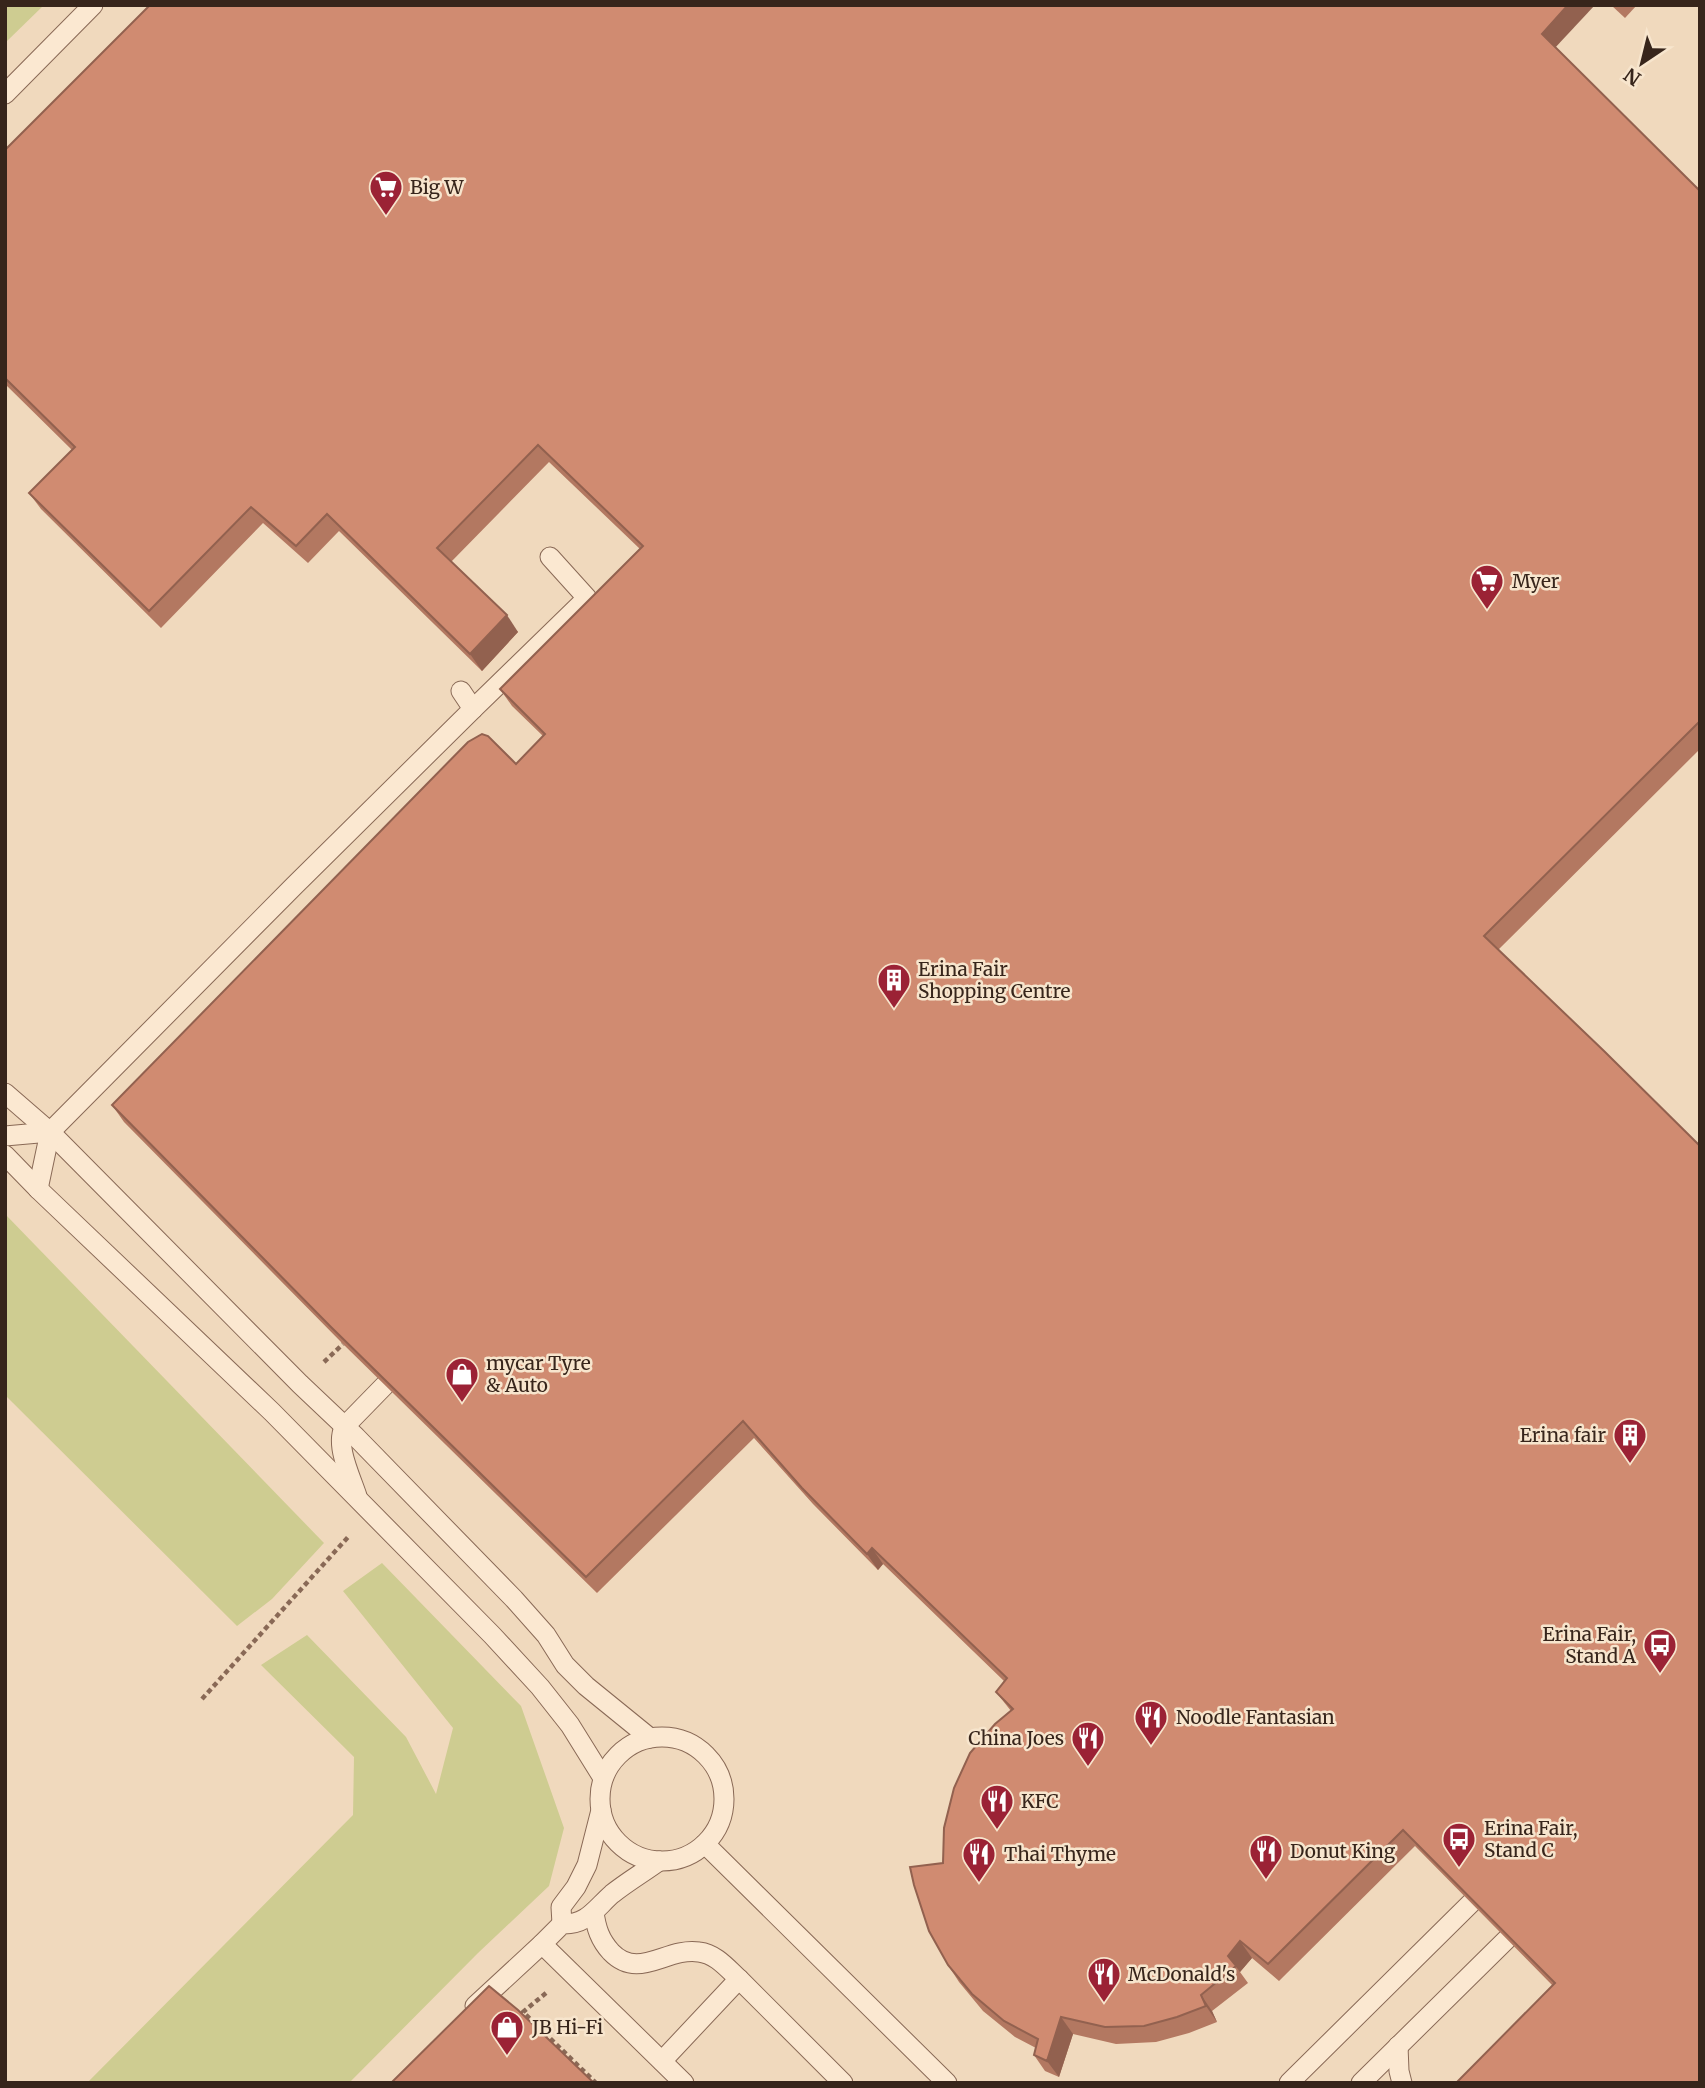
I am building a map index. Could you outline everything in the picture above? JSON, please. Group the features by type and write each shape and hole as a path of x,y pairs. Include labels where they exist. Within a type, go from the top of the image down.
{"lane":[{"path":"5,94 93,5"},
{"path":"38,1189 50,1132 294,886 587,598 550,557"},
{"path":"461,691 473,709"},
{"path":"5,1093 50,1132 345,1426 514,1599 545,1635 565,1665 586,1686 650,1738"},
{"path":"5,1136 50,1132"},
{"path":"5,1155 272,1412 492,1635 570,1724 603,1778"},
{"path":"358,1501 341,1446 340,1433 385,1385"},
{"path":"670,1737 689,1744 705,1755 717,1771 723,1790 723,1810 717,1828 705,1844 675,1860 659,1861 638,1857 621,1846 608,1829 601,1810 603,1778 610,1764 621,1752 635,1743 650,1738 670,1737"},
{"path":"562,1924 561,1907 576,1887 587,1865 601,1810"},
{"path":"705,1844 947,2083"},
{"path":"461,2019 562,1924 575,1924 594,1912 613,1893 659,1861"},
{"path":"1289,2083 1471,1903"},
{"path":"594,1912 597,1930 620,1961 637,1965 678,1953 699,1952 717,1958 843,2083"},
{"path":"1361,2083 1507,1939"},
{"path":"542,1944 684,2083"},
{"path":"662,2060 739,1979"},
{"path":"1398,2046 1402,2083"}],"path":[{"path":"324,1362 342,1344"},
{"path":"202,1699 350,1534"},
{"path":"572,1974 523,2012 596,2083"}],"shaded area":[{"path":"5,5 44,5 5,43"},
{"path":"5,1214 324,1543 272,1599 237,1626 5,1395"},
{"path":"382,1563 521,1706 564,1828 549,1886 349,2083 87,2083 353,1815 354,1757 261,1665 307,1635 406,1737 436,1794 453,1728 343,1591"}],"building":[{"name":"Erina Fair Shopping Centre","path":"150,5 1568,5 1542,34 1700,191 1700,721 1484,936 1700,1146 1700,2083 1456,2083 1555,1983 1403,1830 1268,1964 1240,1941 1228,1956 1236,1966 1201,1995 1206,2006 1144,2026 1105,2027 1061,2017 1047,2061 1034,2055 1038,2039 1004,2021 972,1994 948,1965 929,1931 910,1867 943,1863 944,1828 954,1788 970,1753 995,1724 1013,1709 996,1692 1007,1678 872,1548 867,1554 802,1488 743,1421 586,1577 331,1327 112,1105 468,742 482,734 488,736 516,764 545,734 500,689 643,546 538,445 437,548 507,615 470,654 327,514 296,546 251,507 149,611 29,493 75,447 5,378 5,150"},
{"name":"JB Hi-Fi","path":"489,1986 518,2010 594,2083 391,2083"}],"place":[{"name":"Big W","path":"386,217"},
{"name":"Myer","path":"1487,611"},
{"name":"Erina Fair Shopping Centre","path":"894,1010"},
{"name":"mycar Tyre & Auto","path":"462,1404"},
{"name":"Erina fair","path":"1630,1465"},
{"name":"Erina Fair, Stand A","path":"1660,1675"},
{"name":"Noodle Fantasian","path":"1151,1747"},
{"name":"China Joes","path":"1088,1768"},
{"name":"KFC","path":"997,1831"},
{"name":"Erina Fair, Stand C","path":"1459,1869"},
{"name":"Donut King","path":"1266,1881"},
{"name":"Thai Thyme","path":"979,1884"},
{"name":"McDonald's","path":"1104,2004"},
{"name":"JB Hi-Fi","path":"507,2057"}]}
